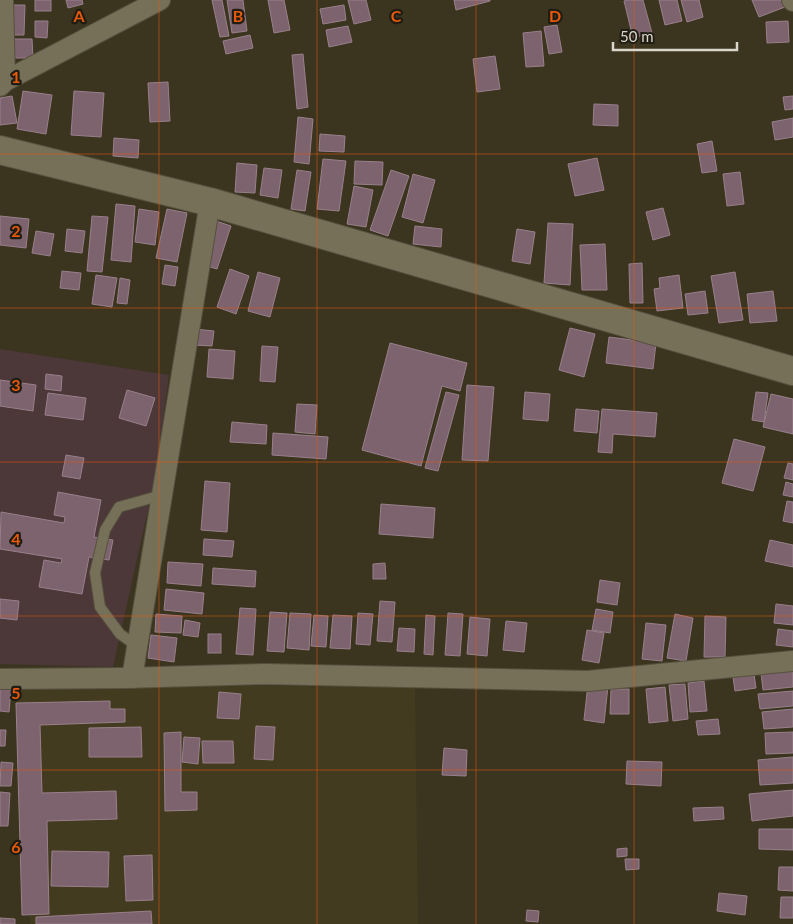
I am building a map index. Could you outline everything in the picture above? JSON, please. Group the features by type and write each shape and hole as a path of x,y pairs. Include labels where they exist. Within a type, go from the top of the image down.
{"main road":[{"path":"0,150 210,202 793,371"}],"street":[{"path":"3,0 2,83 160,0"},
{"path":"132,678 210,202"},
{"path":"0,679 265,674 588,681 793,661"}],"lane":[{"path":"137,646 120,634 100,607 95,573 106,530 118,507 162,495"}],"shaded area":[{"path":"0,349 169,375 155,478 113,667 0,664"},
{"path":"16,684 415,687 418,924 30,924"}],"building":[{"path":"35,0 51,0 51,11 35,11"},
{"path":"66,0 82,0 83,4 68,8"},
{"path":"212,0 222,0 229,36 220,37"},
{"path":"227,0 243,0 247,31 232,33"},
{"path":"268,0 284,0 290,30 274,33"},
{"path":"348,0 366,0 371,20 354,24"},
{"path":"454,0 490,0 490,1 456,10"},
{"path":"643,0 652,33 633,38 624,1"},
{"path":"659,0 677,0 682,21 665,25"},
{"path":"681,0 699,0 703,17 687,22"},
{"path":"752,0 782,0 785,7 759,17"},
{"path":"8,5 25,5 24,35 7,35"},
{"path":"344,5 346,20 323,24 320,9"},
{"path":"35,21 48,21 47,38 35,37"},
{"path":"788,21 789,42 767,43 766,22"},
{"path":"557,25 562,52 549,54 544,27"},
{"path":"348,26 352,42 329,47 326,30"},
{"path":"541,31 544,66 526,67 523,33"},
{"path":"250,35 253,48 226,54 223,41"},
{"path":"9,39 32,39 33,58 9,58"},
{"path":"303,54 308,107 297,109 292,55"},
{"path":"495,56 500,89 477,92 473,59"},
{"path":"168,82 170,121 150,122 148,83"},
{"path":"23,91 52,95 46,134 17,129"},
{"path":"74,91 104,93 101,137 71,135"},
{"path":"12,96 17,123 0,125 0,98"},
{"path":"793,96 793,109 785,110 783,97"},
{"path":"594,104 618,105 618,126 593,125"},
{"path":"298,117 313,119 309,164 294,162"},
{"path":"793,118 793,137 775,140 772,122"},
{"path":"320,134 345,136 344,152 319,151"},
{"path":"114,138 139,140 138,158 113,156"},
{"path":"712,141 717,171 702,173 697,144"},
{"path":"597,158 604,190 575,196 568,164"},
{"path":"323,159 346,161 339,211 317,209"},
{"path":"355,161 383,162 382,185 354,184"},
{"path":"237,163 257,165 255,193 235,192"},
{"path":"264,168 282,170 278,198 260,195"},
{"path":"297,170 311,172 305,211 291,209"},
{"path":"391,170 409,176 388,236 370,230"},
{"path":"740,172 744,204 727,206 723,174"},
{"path":"413,174 435,180 423,223 402,217"},
{"path":"354,186 373,190 366,227 347,224"},
{"path":"116,204 135,206 131,262 111,260"},
{"path":"663,208 670,235 653,240 646,212"},
{"path":"139,209 159,212 155,245 135,242"},
{"path":"167,209 187,213 177,262 156,258"},
{"path":"0,216 29,219 26,248 0,245"},
{"path":"92,216 108,217 102,272 87,271"},
{"path":"216,221 231,226 217,269 203,265"},
{"path":"548,223 573,224 570,285 544,283"},
{"path":"415,226 442,229 441,247 413,244"},
{"path":"67,229 85,231 82,253 65,251"},
{"path":"517,229 535,232 530,264 512,261"},
{"path":"36,231 54,234 50,256 32,253"},
{"path":"605,244 607,290 582,290 580,245"},
{"path":"642,263 643,303 630,303 629,264"},
{"path":"165,265 178,267 175,286 162,284"},
{"path":"230,269 249,276 236,314 217,307"},
{"path":"62,271 81,273 79,290 60,288"},
{"path":"258,272 280,278 270,317 248,311"},
{"path":"735,272 743,320 719,323 711,276"},
{"path":"96,275 117,278 112,307 92,304"},
{"path":"679,275 683,308 657,311 654,289 660,288 659,278"},
{"path":"120,278 130,280 127,304 117,303"},
{"path":"705,291 708,313 688,315 685,294"},
{"path":"773,291 777,321 750,323 747,294"},
{"path":"570,328 595,334 584,377 559,370"},
{"path":"194,329 214,331 212,346 193,345"},
{"path":"609,337 656,343 653,369 606,363"},
{"path":"390,343 467,363 460,391 442,386 421,466 362,450"},
{"path":"262,346 278,347 275,382 260,381"},
{"path":"209,349 235,351 233,379 207,377"},
{"path":"46,374 62,376 61,391 45,389"},
{"path":"0,380 36,385 33,411 0,406"},
{"path":"467,385 494,387 488,461 462,460"},
{"path":"127,390 155,398 146,426 119,418"},
{"path":"446,392 459,395 438,471 425,468"},
{"path":"525,392 550,394 548,421 523,419"},
{"path":"756,392 768,393 764,422 752,420"},
{"path":"48,393 86,398 83,420 45,415"},
{"path":"771,394 793,399 793,434 763,427"},
{"path":"297,404 317,405 315,434 295,432"},
{"path":"576,409 599,411 597,433 574,431"},
{"path":"602,409 657,413 655,437 613,434 612,453 598,452"},
{"path":"232,422 267,425 266,444 230,442"},
{"path":"273,433 328,437 326,459 272,455"},
{"path":"734,439 765,447 753,491 722,483"},
{"path":"66,455 84,458 80,479 62,476"},
{"path":"788,463 793,464 793,480 784,478"},
{"path":"205,481 230,483 227,532 201,530"},
{"path":"786,482 793,484 793,497 783,495"},
{"path":"58,492 101,500 94,537 113,540 109,560 89,557 82,594 39,587 44,560 61,563 62,559 0,549 1,512 64,523 65,517 54,515"},
{"path":"787,501 793,502 793,523 783,521"},
{"path":"381,504 435,508 433,538 379,534"},
{"path":"204,539 234,541 232,557 203,555"},
{"path":"770,540 793,545 793,567 765,561"},
{"path":"168,562 203,564 201,586 167,583"},
{"path":"385,563 386,579 373,579 373,564"},
{"path":"213,568 256,571 255,587 212,584"},
{"path":"600,580 620,583 617,605 597,602"},
{"path":"166,589 204,593 202,614 164,610"},
{"path":"0,599 19,601 17,620 0,618"},
{"path":"380,601 395,602 392,642 377,641"},
{"path":"776,604 793,606 793,625 774,623"},
{"path":"240,608 256,609 253,655 236,654"},
{"path":"596,609 613,612 610,633 592,630"},
{"path":"270,612 287,613 284,652 267,651"},
{"path":"290,613 311,614 309,650 287,648"},
{"path":"358,613 373,614 370,645 356,644"},
{"path":"448,613 463,614 460,656 445,655"},
{"path":"156,614 182,616 181,633 155,632"},
{"path":"675,614 693,618 686,661 667,658"},
{"path":"314,615 328,616 326,647 311,646"},
{"path":"333,615 352,616 350,649 330,648"},
{"path":"426,615 435,616 433,655 424,654"},
{"path":"705,616 726,617 725,657 704,657"},
{"path":"470,617 490,619 487,656 467,654"},
{"path":"185,620 200,623 198,637 183,635"},
{"path":"506,621 527,623 524,652 503,650"},
{"path":"646,623 666,625 662,661 642,659"},
{"path":"399,628 415,629 414,652 397,651"},
{"path":"778,629 793,631 793,647 776,645"},
{"path":"587,630 604,633 599,663 582,660"},
{"path":"208,634 221,634 221,653 208,653"},
{"path":"151,635 177,638 174,662 148,658"},
{"path":"793,669 793,687 763,690 761,673"},
{"path":"754,674 756,688 735,691 733,677"},
{"path":"704,681 707,711 690,712 688,683"},
{"path":"588,684 608,686 604,723 584,720"},
{"path":"685,684 688,719 673,721 669,685"},
{"path":"665,687 668,721 649,723 646,689"},
{"path":"0,688 11,689 9,712 0,711"},
{"path":"611,689 629,689 629,714 610,714"},
{"path":"793,691 793,706 760,709 758,694"},
{"path":"219,692 241,694 239,719 217,718"},
{"path":"110,701 110,709 125,709 125,722 40,725 42,793 116,791 117,819 47,821 49,914 22,915 16,703"},
{"path":"793,709 793,727 764,729 762,712"},
{"path":"718,719 720,734 698,735 696,721"},
{"path":"256,726 275,727 273,760 254,759"},
{"path":"141,727 142,757 89,757 89,728"},
{"path":"0,730 6,730 5,746 0,746"},
{"path":"181,732 181,792 197,792 197,810 165,811 164,733"},
{"path":"793,732 793,753 766,754 765,733"},
{"path":"184,737 200,738 198,764 182,762"},
{"path":"202,741 233,741 234,763 203,763"},
{"path":"444,748 467,750 466,776 442,775"},
{"path":"793,757 793,783 760,785 758,760"},
{"path":"627,761 662,762 661,786 626,784"},
{"path":"1,762 13,763 11,786 0,786"},
{"path":"793,790 793,816 752,821 749,794"},
{"path":"0,792 10,793 8,826 0,826"},
{"path":"723,807 724,819 694,821 693,808"},
{"path":"759,829 793,829 793,850 759,849"},
{"path":"627,848 627,856 617,857 617,849"},
{"path":"52,851 109,852 108,887 51,886"},
{"path":"152,855 153,900 126,901 124,856"},
{"path":"625,859 639,859 639,869 626,870"},
{"path":"779,867 793,867 793,891 778,890"},
{"path":"719,893 747,896 745,915 717,911"},
{"path":"781,897 793,897 793,918 780,918"},
{"path":"527,910 539,911 538,922 526,921"},
{"path":"151,911 152,924 36,924 36,917"},
{"path":"0,918 15,919 15,924 0,924"}]}
